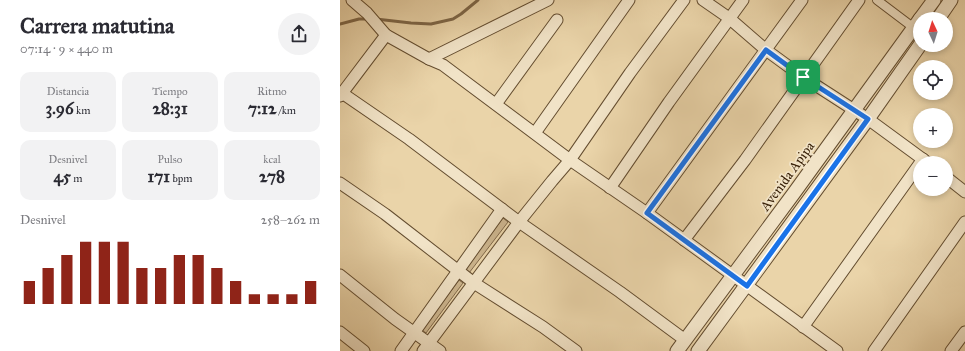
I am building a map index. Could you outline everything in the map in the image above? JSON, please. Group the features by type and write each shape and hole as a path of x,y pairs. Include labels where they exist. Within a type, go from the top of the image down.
{"street":[{"path":"352,0 367,13 386,35 429,59 443,65 570,160 647,213 837,351"},
{"path":"429,59 548,0"},
{"path":"535,133 629,0"},
{"path":"426,347 519,222 570,160 630,73 684,0"},
{"path":"703,0 729,18 766,50 803,77 868,119 918,156"},
{"path":"610,188 669,102 743,0"},
{"path":"647,213 802,0"},
{"path":"684,240 746,160 803,77 859,0"},
{"path":"877,0 913,19"},
{"name":"Avenida Apipa","path":"925,12 934,0"},
{"path":"943,12 951,0"},
{"path":"496,104 556,20"},
{"name":"Avenida Apipa","path":"677,351 913,29"},
{"path":"386,35 341,95 410,139 519,222 620,292 685,340"},
{"path":"698,351 747,286 915,52"},
{"path":"803,327 913,177"},
{"path":"340,183 385,214 457,271 543,327 576,351"},
{"path":"953,183 965,192"},
{"path":"401,351 502,209"},
{"path":"874,351 965,222"},
{"path":"340,275 415,333 426,347 440,351"},
{"path":"340,332 364,351"},
{"path":"951,351 965,332"}],"shaded area":[{"path":"503,218 508,222 469,273 465,269"},
{"path":"459,280 463,283 426,333 422,330"}],"waterway":[{"path":"376,19 431,24 453,19 478,0"},
{"path":"340,24 359,19 368,19"}],"route":[{"path":"766,50 803,77 868,119 747,286 647,213 766,50"}]}
